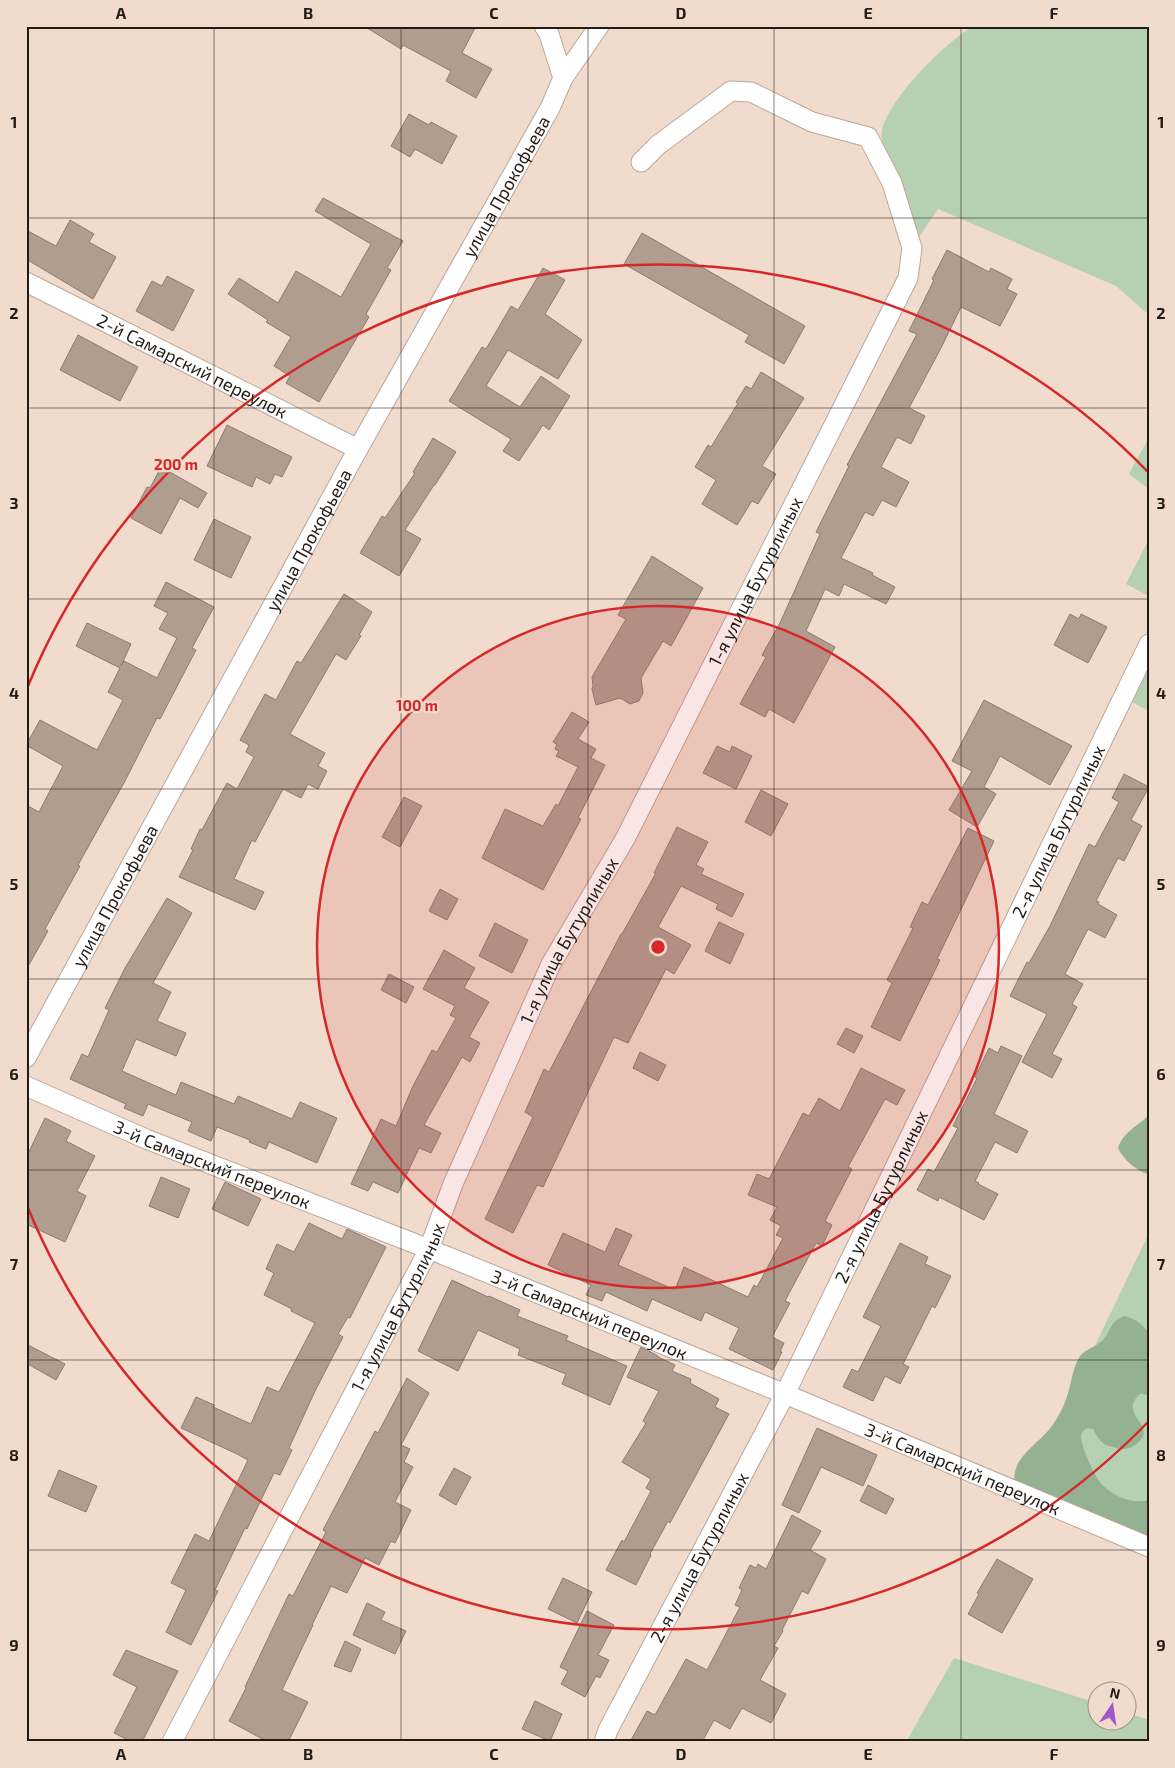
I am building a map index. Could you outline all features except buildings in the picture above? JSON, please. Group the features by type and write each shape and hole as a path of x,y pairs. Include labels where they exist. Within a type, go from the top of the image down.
{"street":[{"path":"544,26 549,34 563,78"},
{"name":"улица Прокофьева","path":"28,1050 358,449 550,108 563,78 599,26"},
{"name":"1-я улица Бутурлиных","path":"172,1742 429,1249 453,1184 551,964 625,839 908,278 912,248 892,183 868,137 812,122 751,92 730,91 658,145 641,162"},
{"name":"2-й Самарский переулок","path":"26,282 358,449"},
{"name":"2-я улица Бутурлиных","path":"604,1742 608,1730 784,1394 1149,644"},
{"name":"3-й Самарский переулок","path":"26,1086 146,1139 429,1249 784,1394 1149,1547"}],"green space":[{"path":"973,26 1149,26 1149,315 1116,286 938,209 919,237 882,142 882,130 896,102 920,72 947,45"},
{"path":"1149,437 1149,489 1129,474"},
{"path":"1149,539 1149,596 1126,584"},
{"path":"1149,659 1149,711 1130,701"},
{"path":"1149,1115 1148,1174 1130,1164 1118,1148 1127,1133"},
{"path":"1149,1233 1149,1535 1034,1473"},
{"path":"1124,1316 1138,1322 1149,1333 1149,1395 1140,1394 1133,1404 1135,1415 1141,1424 1144,1434 1135,1445 1122,1449 1106,1445 1093,1429 1087,1428 1084,1430 1081,1437 1091,1466 1099,1481 1109,1491 1128,1500 1149,1500 1149,1542 1015,1483 1017,1466 1021,1459 1046,1433 1061,1411 1080,1356 1102,1341 1115,1321"},
{"path":"954,1658 1088,1700 1088,1730 1138,1730 1138,1716 1149,1720 1149,1742 906,1742"}]}
